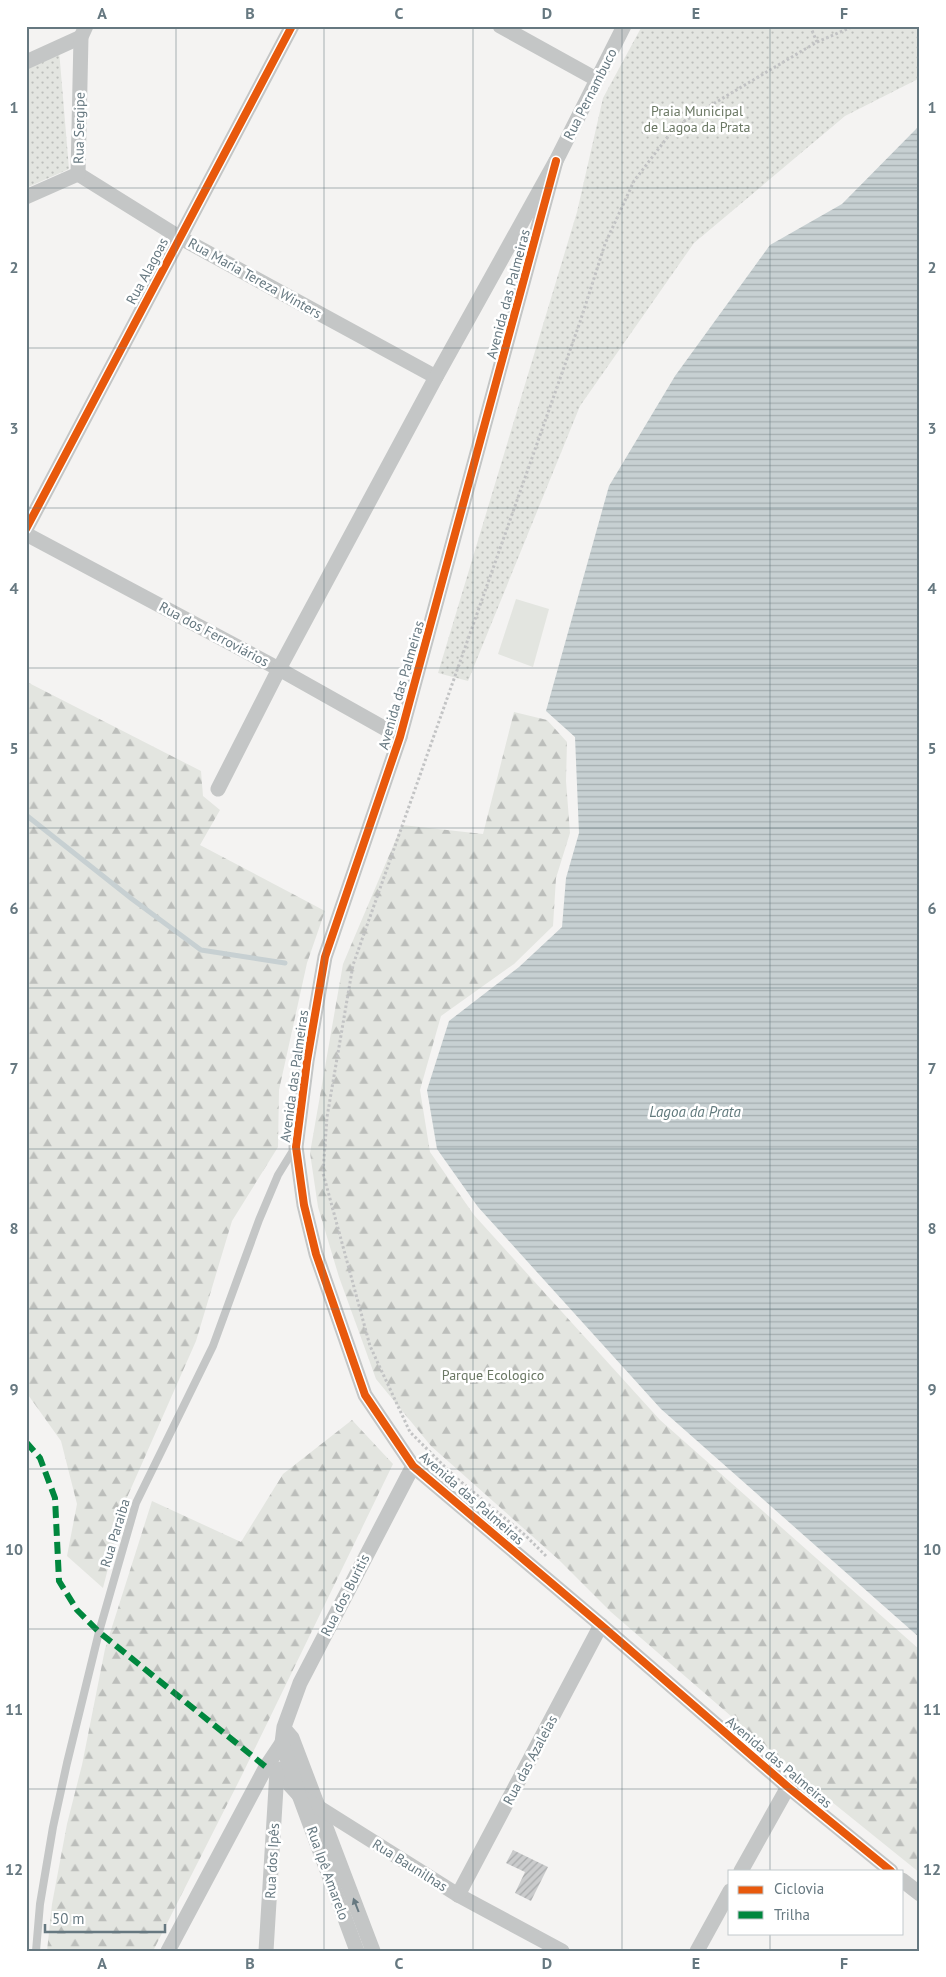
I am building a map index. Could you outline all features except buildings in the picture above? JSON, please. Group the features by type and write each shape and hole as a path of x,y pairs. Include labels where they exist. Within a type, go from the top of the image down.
{"street":[{"name":"Rua Alagoas","path":"26,529 292,26"},
{"path":"500,26 596,79"},
{"name":"Rua Pernambuco","path":"556,161 624,26"},
{"path":"26,62 83,32"},
{"name":"Rua Sergipe","path":"26,197 78,174 83,32"},
{"path":"218,789 279,668 436,376 556,161"},
{"name":"Avenida das Palmeiras","path":"556,161 400,737 325,957 307,1061 296,1147 304,1205 316,1254 365,1394 413,1466 788,1787 890,1870"},
{"name":"Rua Maria Tereza Winters","path":"78,174 179,237 436,376"},
{"name":"Rua dos Ferroviários","path":"26,534 279,668 400,737"},
{"name":"Rua dos Buritis","path":"168,1951 271,1769 286,1736 300,1683 413,1466"},
{"name":"Rua das Azaleias","path":"458,1895 601,1625"},
{"path":"286,1736 293,1759 299,1795"},
{"path":"271,1769 293,1759"},
{"path":"293,1759 317,1806"},
{"name":"Rua Baunilhas","path":"271,1769 299,1795 458,1895 562,1951"},
{"name":"Rua dos Ipês","path":"266,1951 271,1769"},
{"path":"742,1870 788,1787"},
{"name":"Rua Ipê Amarelo","path":"299,1795 357,1951"},
{"name":"Rua Ipê Amarelo","path":"317,1806 374,1951"},
{"path":"904,1882 920,1894"},
{"path":"697,1951 728,1895"}],"lane":[{"name":"Rua Paraiba","path":"36,1951 40,1904 51,1837 67,1763 99,1632 136,1503 213,1346 259,1220 278,1175 296,1147"}],"path":[{"path":"810,26 817,42"},
{"path":"546,1557 526,1535 454,1476 410,1432 370,1346 323,1173 327,1117 352,975 580,322 605,244 634,180 676,126 817,42 854,26"}],"green space":[{"name":"Praia Municipal de Lagoa da Prata","path":"642,26 920,26 920,78 845,116 694,243 580,406 468,681 438,673 577,212 603,98"},
{"path":"59,50 69,169 26,188 26,65"},
{"path":"516,599 549,609 533,667 498,654"},
{"path":"27,682 201,771 203,796 220,810 200,845 325,911 307,963 279,1090 278,1147 232,1221 196,1341 125,1502 103,1588 67,1556 77,1504 61,1441 26,1392"},
{"name":"Parque Ecologico","path":"514,712 547,720 567,742 566,781 570,833 556,878 553,926 514,964 441,1016 420,1090 430,1152 474,1215 660,1420 920,1650 920,1873 801,1777 611,1612 559,1560 431,1446 376,1379 339,1277 318,1207 310,1153 343,964 402,825 483,834"},
{"path":"352,1420 393,1464 241,1777 153,1951 47,1951 52,1904 67,1824 82,1765 105,1649 152,1501 241,1542 283,1474"}],"water":[{"name":"Lagoa da Prata","path":"920,125 920,1638 661,1409 478,1207 437,1149 427,1090 449,1021 519,967 562,927 566,878 579,833 575,737 546,711 609,486 675,376 770,245 842,204"}],"waterway":[{"path":"26,815 132,899 201,950 285,963"}],"marked path":[{"path":"26,1442 40,1458 55,1498 59,1581 77,1610 99,1632 266,1767"}],"cycle path":[{"path":"26,529 292,26"},
{"path":"556,161 400,737 325,957 307,1061 296,1147 304,1205 316,1254 365,1395 413,1466 788,1787 890,1870"}]}
